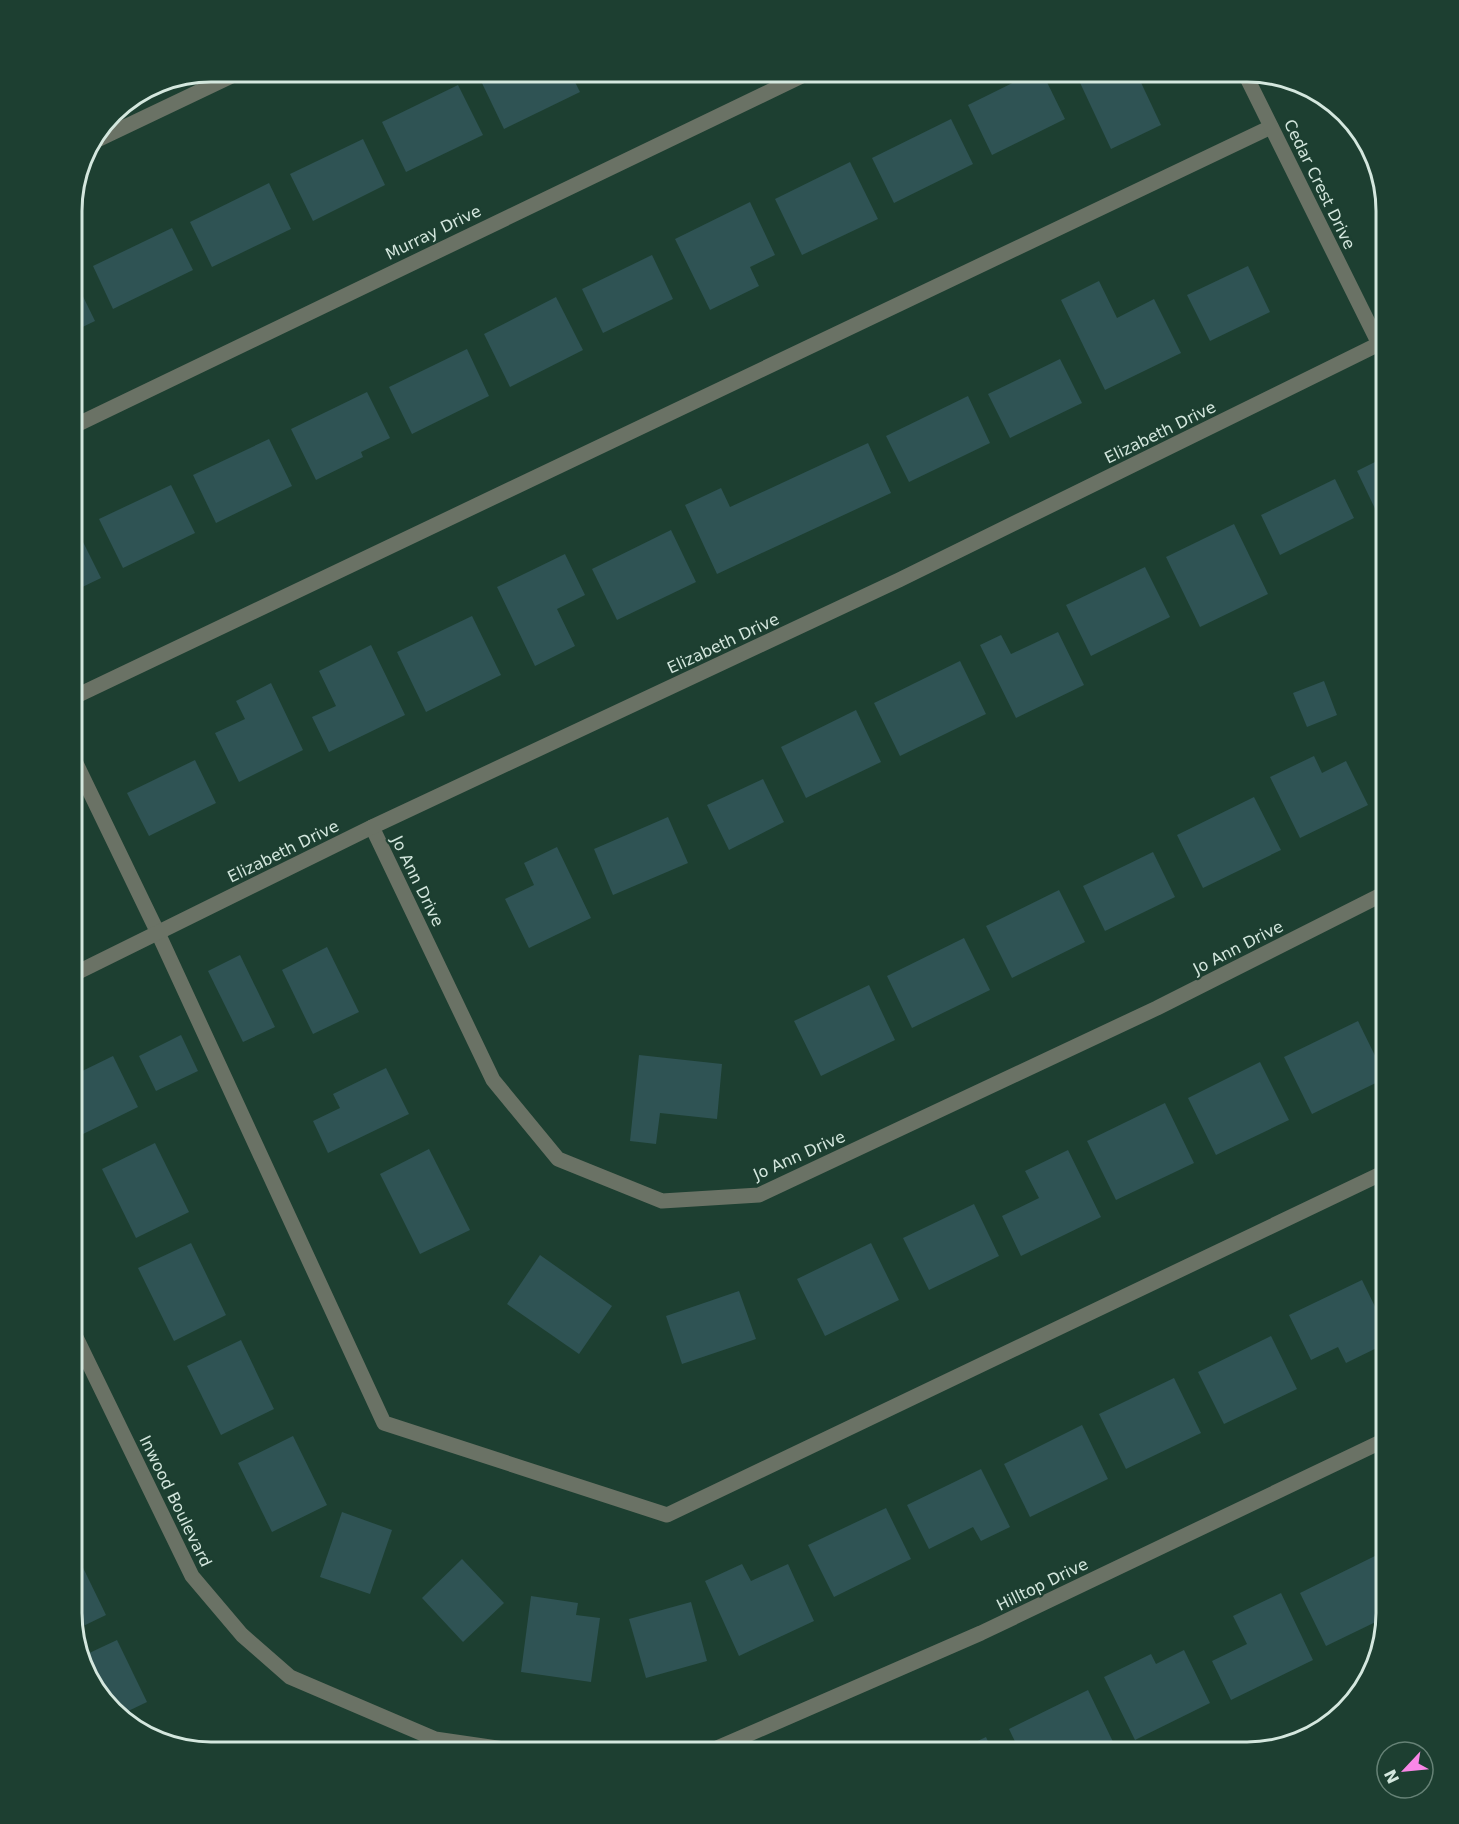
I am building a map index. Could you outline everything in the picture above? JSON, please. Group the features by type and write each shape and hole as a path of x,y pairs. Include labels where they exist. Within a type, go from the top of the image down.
{"street":[{"path":"109,135 217,83"},
{"name":"Murray Drive","path":"83,422 787,83"},
{"name":"Cedar Crest Drive","path":"1249,83 1376,329"},
{"path":"83,693 1271,127"},
{"name":"Elizabeth Drive","path":"82,970 372,827 899,580 1376,345"},
{"path":"83,777 158,933 384,1423 667,1515 1376,1176"},
{"name":"Jo Ann Drive","path":"372,827 493,1080 558,1159 662,1201 759,1195 1157,1008 1376,898"},
{"name":"Inwood Boulevard","path":"82,1350 192,1576 242,1635 290,1677 435,1739 456,1742"},
{"name":"Hilltop Drive","path":"731,1742 981,1633 1376,1444"}],"building":[{"path":"482,83 576,83 580,92 504,129"},
{"path":"1013,83 1047,83 1065,119 992,155 968,105"},
{"path":"1080,83 1141,83 1161,125 1111,149"},
{"path":"458,85 483,135 406,172 382,122"},
{"path":"951,119 973,164 894,203 872,158"},
{"path":"363,139 385,185 313,221 290,174"},
{"path":"850,162 878,219 802,255 775,199"},
{"path":"269,183 291,229 212,267 190,222"},
{"path":"750,202 775,255 750,267 759,286 710,310 675,239"},
{"path":"172,228 193,270 113,309 93,266"},
{"path":"652,255 673,299 603,333 582,289"},
{"path":"1248,266 1270,312 1210,341 1187,295"},
{"path":"1099,281 1117,318 1154,299 1181,353 1105,390 1061,300"},
{"path":"83,296 95,321 83,327"},
{"path":"556,297 583,350 510,387 484,334"},
{"path":"467,349 489,396 412,434 389,387"},
{"path":"1060,359 1082,403 1010,438 988,394"},
{"path":"367,392 390,438 361,452 363,457 316,480 291,429"},
{"path":"968,396 990,443 909,482 886,436"},
{"path":"269,439 292,486 216,523 193,475"},
{"path":"868,443 891,493 717,574 685,505 721,488 730,507"},
{"path":"1376,462 1376,511 1357,471"},
{"path":"1335,479 1354,518 1280,555 1261,515"},
{"path":"171,485 195,533 123,568 99,519"},
{"path":"1234,524 1268,594 1200,627 1166,557"},
{"path":"671,530 696,582 617,620 592,569"},
{"path":"83,542 101,578 83,587"},
{"path":"565,554 585,595 557,609 575,646 535,666 497,587"},
{"path":"1145,567 1170,617 1091,656 1066,605"},
{"path":"472,616 501,675 426,712 397,652"},
{"path":"1058,632 1084,685 1016,718 980,645 1001,635 1011,654"},
{"path":"371,645 405,715 329,752 312,717 336,706 319,671"},
{"path":"960,661 986,714 900,756 874,703"},
{"path":"1324,681 1337,715 1307,727 1293,693"},
{"path":"271,683 303,750 239,782 215,733 245,719 236,701"},
{"path":"856,710 881,762 806,798 781,747"},
{"path":"1314,756 1322,773 1346,761 1368,805 1300,838 1270,777"},
{"path":"195,760 216,803 149,836 127,793"},
{"path":"763,779 784,822 729,850 707,805"},
{"path":"1254,797 1281,850 1203,888 1177,835"},
{"path":"668,817 688,863 613,895 594,849"},
{"path":"557,847 591,918 529,948 505,899 534,885 524,863"},
{"path":"1153,852 1175,897 1105,931 1083,886"},
{"path":"1059,890 1085,942 1012,978 986,926"},
{"path":"964,938 990,990 912,1028 887,976"},
{"path":"327,947 359,1012 313,1034 282,970"},
{"path":"240,955 275,1027 243,1042 208,971"},
{"path":"869,985 895,1040 821,1076 794,1021"},
{"path":"1358,1021 1376,1058 1376,1083 1312,1114 1284,1057"},
{"path":"181,1035 198,1071 156,1091 139,1056"},
{"path":"639,1055 722,1064 717,1119 660,1113 656,1144 630,1141"},
{"path":"113,1056 138,1107 82,1134 82,1071"},
{"path":"1260,1062 1289,1120 1216,1155 1188,1098"},
{"path":"386,1068 409,1114 328,1153 313,1121 340,1108 333,1094"},
{"path":"1165,1103 1194,1163 1116,1200 1087,1141"},
{"path":"155,1143 189,1212 136,1238 102,1169"},
{"path":"429,1149 470,1230 420,1254 380,1174"},
{"path":"1068,1150 1101,1217 1021,1256 1002,1216 1039,1198 1025,1171"},
{"path":"974,1204 999,1256 929,1290 903,1238"},
{"path":"191,1243 226,1315 174,1341 138,1268"},
{"path":"871,1243 899,1300 825,1336 797,1279"},
{"path":"540,1255 612,1306 579,1354 507,1304"},
{"path":"1362,1280 1376,1309 1376,1348 1346,1363 1338,1347 1311,1360 1289,1315"},
{"path":"739,1291 756,1339 682,1364 666,1316"},
{"path":"1271,1336 1297,1389 1224,1424 1198,1372"},
{"path":"241,1340 274,1409 221,1435 187,1366"},
{"path":"1174,1378 1201,1433 1126,1469 1099,1414"},
{"path":"1082,1425 1108,1479 1030,1517 1004,1464"},
{"path":"293,1436 327,1505 272,1532 238,1463"},
{"path":"981,1469 1010,1527 981,1541 973,1527 929,1549 907,1505"},
{"path":"886,1508 911,1559 834,1597 808,1545"},
{"path":"342,1512 392,1530 370,1594 320,1577"},
{"path":"1376,1555 1375,1622 1326,1646 1300,1593"},
{"path":"462,1559 504,1603 463,1642 422,1598"},
{"path":"742,1564 751,1581 788,1564 814,1621 739,1656 705,1581"},
{"path":"82,1566 106,1615 84,1626"},
{"path":"1281,1593 1313,1660 1231,1700 1212,1661 1247,1644 1233,1616"},
{"path":"531,1596 578,1603 576,1615 600,1618 591,1682 521,1672"},
{"path":"691,1602 707,1661 646,1678 629,1619"},
{"path":"117,1640 147,1702 129,1711 127,1709 104,1684 89,1653"},
{"path":"1184,1650 1210,1703 1135,1740 1104,1677 1151,1654 1156,1664"},
{"path":"1088,1690 1113,1742 1015,1742 1009,1729"},
{"path":"986,1737 988,1742 976,1742"}]}
